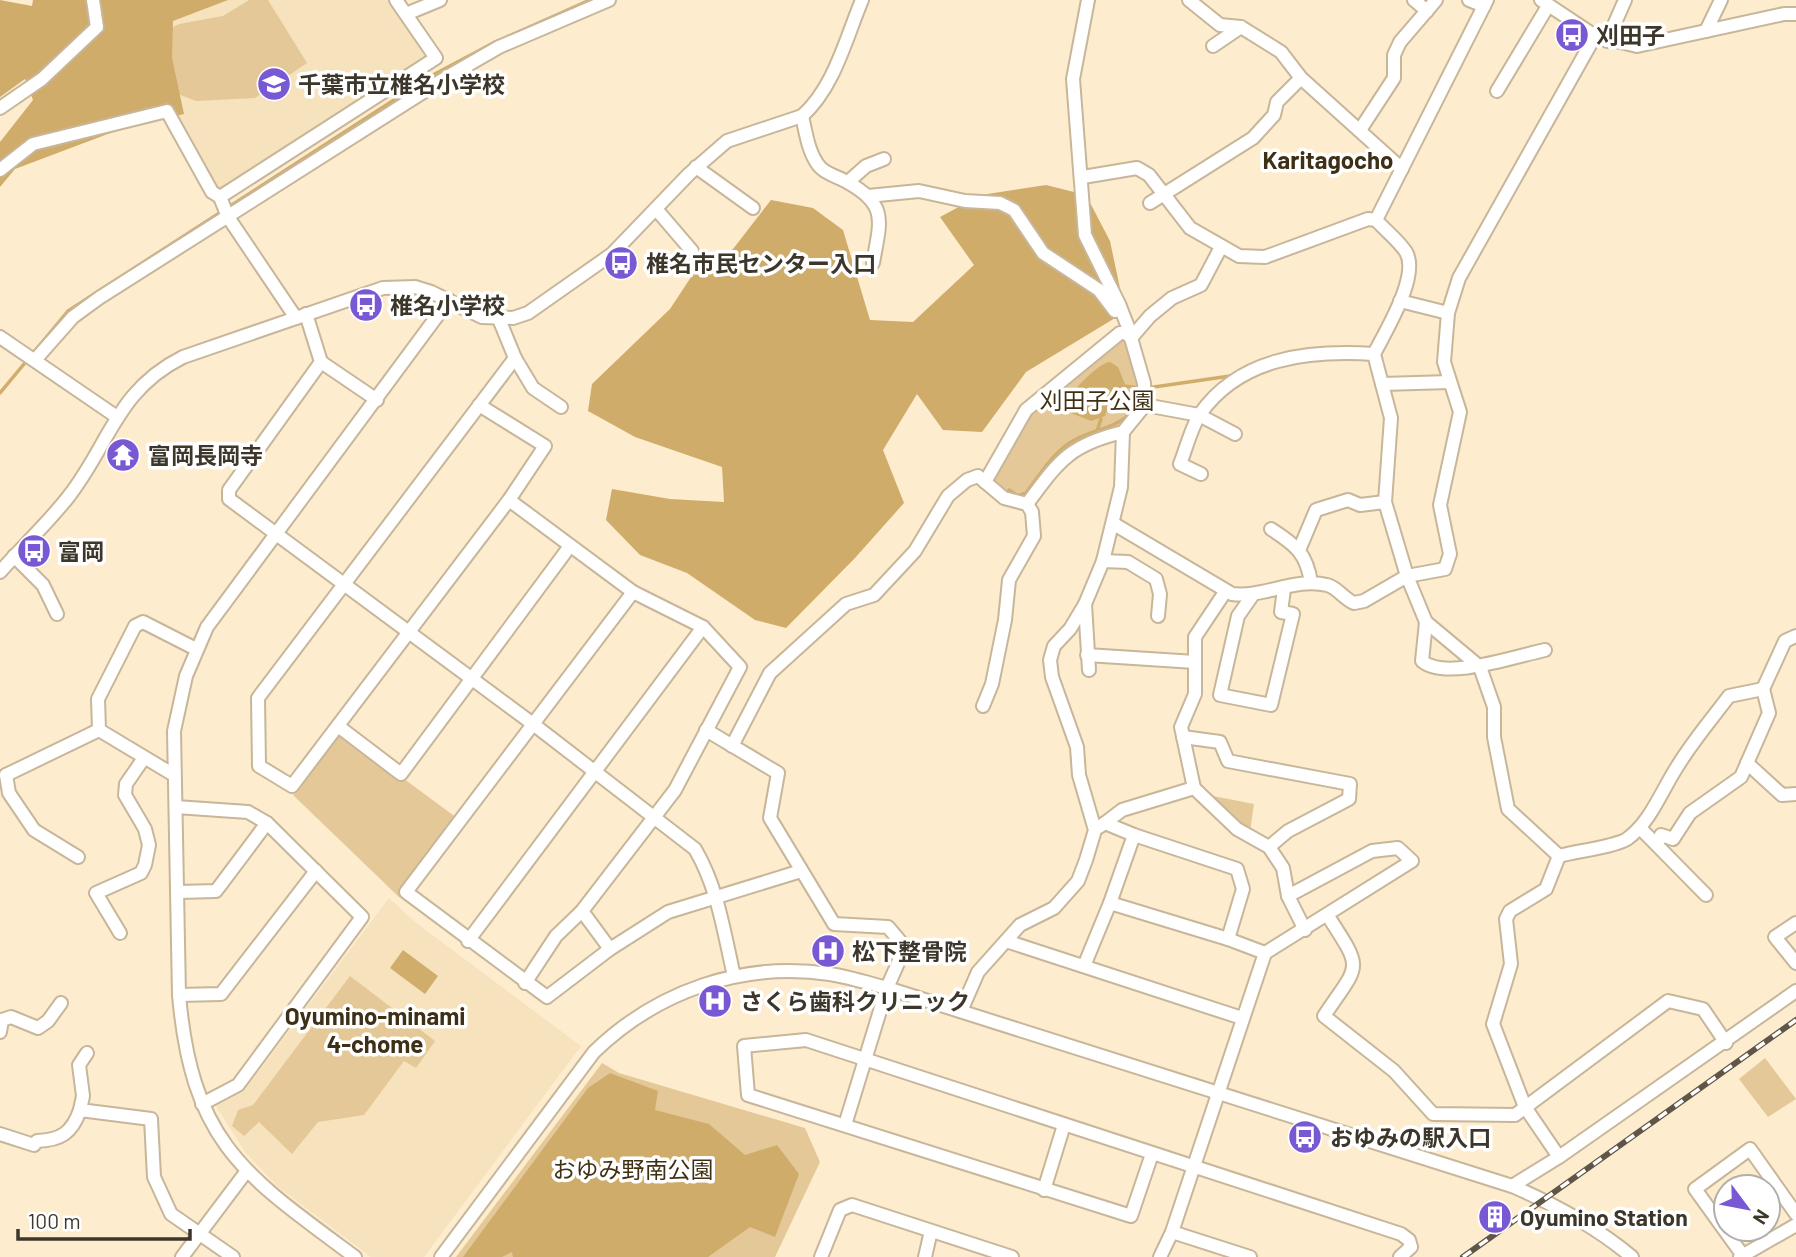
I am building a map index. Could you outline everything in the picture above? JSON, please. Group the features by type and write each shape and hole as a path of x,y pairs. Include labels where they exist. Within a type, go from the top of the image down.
{"street":[{"path":"0,108 42,79 97,27 93,0"},
{"path":"220,197 436,58 396,0"},
{"path":"406,14 440,0"},
{"path":"35,360 73,317 337,144 478,59 608,0"},
{"path":"0,572 69,495 138,387 166,365 301,316 398,286 415,287 482,317 513,318 541,307 612,254 696,167 736,136 802,116 827,84 862,0"},
{"path":"1088,0 1073,79 1086,235 1119,304 1129,336"},
{"path":"1189,0 1220,25 1241,27 1281,52 1301,78 1402,169"},
{"path":"1414,0 1433,3"},
{"path":"1376,220 1486,3 1469,0"},
{"path":"1114,524 1224,592 1252,596 1311,583 1329,585 1354,603 1364,601 1407,576 1445,569 1450,562 1440,505 1460,412 1444,362 1448,313 1459,278 1625,0"},
{"path":"1706,31 1721,0"},
{"path":"1360,130 1394,78 1394,55 1400,42 1433,3"},
{"path":"1497,91 1545,3 1601,38 1637,46 1796,14"},
{"path":"1213,46 1241,27"},
{"path":"1150,203 1253,138 1274,116 1277,102 1301,78"},
{"path":"0,170 33,144 167,111 212,192 220,197 228,217 301,316 321,362 377,400"},
{"path":"802,116 810,151 820,169 848,182 878,206 880,217 873,263"},
{"path":"848,182 866,166 884,159"},
{"path":"696,167 753,208"},
{"path":"1083,177 1137,168 1149,175 1190,228 1239,256 1265,257 1368,219 1376,220 1407,253 1409,271 1400,301 1374,354 1391,418 1385,502 1407,576 1426,622 1476,664 1494,707 1494,737 1508,809 1559,856"},
{"path":"868,196 919,191 965,201 1000,203 1014,210 1043,253 1099,290 1110,301 1129,336 1144,383 1145,405 1123,432 1121,487 1103,561 1085,604 1070,629 1054,646 1050,660 1052,677 1077,747 1079,775 1100,827"},
{"path":"656,209 692,251"},
{"path":"1129,336 1172,298 1201,285 1221,247"},
{"path":"348,1255 268,1193 246,1172 214,1129 186,1058 179,995 175,721 186,676 197,649 224,602 449,300"},
{"path":"1400,301 1448,313"},
{"path":"499,319 515,358 533,387 561,407"},
{"path":"985,482 1027,410 1120,333 1129,336"},
{"path":"0,337 117,417"},
{"path":"1201,474 1180,464 1199,415 1241,373 1288,358 1339,352 1374,354"},
{"path":"479,405 545,446 509,500 292,786 259,766 258,698 344,586 479,405 515,358"},
{"path":"321,362 229,490 229,499 533,724 695,849 707,869 715,895 734,976"},
{"path":"1382,384 1450,382"},
{"path":"1145,405 1199,415 1235,434"},
{"path":"1027,504 1056,464 1077,447 1091,439 1123,432"},
{"path":"732,746 770,673 846,604 874,595 915,551 948,496 967,480 978,476 1004,498 1027,504 1032,512 1034,536 1009,580 1005,621 992,684 983,706"},
{"path":"509,500 633,592 703,627 740,667 675,790 582,911 556,936 525,983"},
{"path":"1300,548 1316,510 1348,500 1360,505 1385,502"},
{"path":"1272,529 1300,548 1309,564 1311,583"},
{"path":"338,726 401,774 570,545"},
{"path":"1142,569 1155,547"},
{"path":"14,556 43,584 57,614"},
{"path":"1103,561 1128,562 1156,579 1160,594 1158,616"},
{"path":"1252,596 1238,616 1220,695 1271,705 1293,614 1281,611 1284,589"},
{"path":"633,592 406,892 468,941 547,997 610,949 668,912 715,895 801,871"},
{"path":"1224,592 1195,637 1195,694 1181,727 1194,788 1237,829 1269,847 1283,868 1288,896 1305,930"},
{"path":"1085,604 1089,670"},
{"path":"99,730 98,699 135,626 143,622 197,649"},
{"path":"1426,622 1422,661 1429,667 1457,671 1476,664 1545,650"},
{"path":"468,941 703,627"},
{"path":"1657,843 1661,835 1673,839 1690,813 1736,783 1769,713 1763,689 1785,641 1796,636"},
{"path":"1087,655 1195,662"},
{"path":"1559,856 1590,847 1611,846 1640,828 1678,765 1729,696 1763,689"},
{"path":"99,730 174,775"},
{"path":"78,857 34,830 9,793 3,774 99,730"},
{"path":"706,730 778,772 770,818 834,923 888,927 905,947 887,988 845,1125"},
{"path":"1183,737 1220,742 1227,761 1350,784 1349,799 1287,831 1269,847"},
{"path":"120,933 96,893 141,873 145,866 149,845 145,829 125,795 126,784 144,758"},
{"path":"1747,763 1783,795 1796,794"},
{"path":"961,1011 978,972 1020,925 1054,908 1078,881 1100,827 1122,810 1194,788"},
{"path":"176,807 248,812 267,823 362,917 238,1085 202,1104"},
{"path":"178,892 216,891 267,823"},
{"path":"1100,827 1134,835 1237,869 1243,889 1228,939"},
{"path":"1640,828 1706,895"},
{"path":"1084,966 1110,904 1134,835"},
{"path":"1160,1257 1172,1232 1265,953 1412,861 1407,853 1398,848 1372,850 1288,896"},
{"path":"1559,856 1546,889 1510,911 1506,919 1511,964 1493,1015 1493,1024 1525,1107 1559,1157"},
{"path":"179,995 221,994 316,871"},
{"path":"1110,904 1228,939 1265,953"},
{"path":"582,911 610,949"},
{"path":"1328,916 1354,957 1354,971 1324,1016 1394,1071 1433,1114 1516,1115 1668,1001 1703,1009 1726,1042"},
{"path":"1796,923 1775,937 1796,964"},
{"path":"1006,941 1242,1018"},
{"path":"441,1257 594,1052 614,1033 645,1010 679,994 734,976 783,972 829,974 887,988 1512,1186 1566,1210 1608,1236 1632,1257"},
{"path":"1512,1186 1559,1157 1796,991"},
{"path":"0,1032 2,1020 10,1017 38,1028 48,1021 61,1003"},
{"path":"1152,1154 1131,1216 748,1095 744,1046 806,1040 1401,1234 1409,1240 1411,1247 1400,1257"},
{"path":"0,1134 34,1145 37,1141 56,1140 66,1135 80,1110 83,1096 79,1065 88,1053"},
{"path":"80,1110 151,1119 154,1177 171,1214 233,1257"},
{"path":"1044,1190 1064,1125"},
{"path":"1796,1214 1750,1149 1695,1189 1742,1256 1796,1225"},
{"path":"182,1257 246,1172"},
{"path":"821,1257 840,1210 852,1205 1012,1257"},
{"path":"925,1257 931,1231"},
{"path":"1172,1232 1250,1257"}],"shaded area":[{"name":"千葉市立椎名小学校","path":"175,0 392,0 430,55 221,193 214,190 127,28"},
{"path":"1110,362 1118,367 1125,384 1112,396 1105,416 1091,421 1071,413 1067,402 1074,392 1093,372"},
{"path":"389,898 415,922 581,1046 424,1257 371,1257 277,1186 245,1152 216,1106 243,1092"},
{"path":"403,950 438,976 425,994 390,968"}],"green space":[{"path":"0,0 32,6 33,0 228,0 173,21 172,58 184,114 121,129 15,169 0,187 0,142 33,100 25,79 0,97"},
{"path":"249,0 268,0 307,63 255,98 196,101 178,94 162,33 179,24 223,16"},
{"path":"1046,185 1086,195 1110,241 1125,312 1026,372 982,432 943,430 917,394 883,450 904,503 855,558 786,628 755,620 687,573 640,555 606,520 612,489 670,499 724,502 722,467 635,437 588,411 592,384 670,309 695,271 733,249 771,200 813,208 843,230 870,320 913,322 974,265 940,217 981,195"},
{"name":"刈田子公園","path":"1121,337 1127,340 1139,378 1140,400 1136,411 1128,420 1110,433 1081,441 1063,452 1024,499 1013,497 990,479 1028,412"},
{"path":"339,731 457,818 400,898 293,795"},
{"path":"1208,795 1254,804 1250,831"},
{"path":"350,976 435,1041 416,1068 404,1061 364,1115 318,1122 292,1154 259,1122 244,1136 232,1126 238,1110 253,1105"},
{"path":"1765,1058 1796,1099 1768,1117 1739,1079"},
{"name":"おゆみ野南公園","path":"602,1063 619,1073 805,1128 820,1162 775,1257 456,1257"},
{"name":"おゆみ野南公園","path":"610,1073 658,1091 655,1110 709,1124 745,1155 777,1145 799,1174 775,1237 750,1227 708,1257 513,1257 512,1252 502,1257 463,1257 588,1088"}],"waterway":[{"path":"507,37 590,0"},
{"path":"0,393 68,311 431,76 497,41"},
{"path":"1147,388 1230,376"},
{"path":"1124,386 1139,388"},
{"path":"1009,490 1018,496 1026,493 1051,460 1068,444 1122,420 1136,402 1139,388"},
{"path":"1097,431 1101,419"}],"railway":[{"path":"1463,1257 1796,1020"}],"place":[{"name":"刈田子","path":"1572,35"},
{"name":"千葉市立椎名小学校","path":"274,84"},
{"name":"椎名市民センター入口","path":"621,263"},
{"name":"椎名小学校","path":"366,305"},
{"name":"富岡長岡寺","path":"123,455"},
{"name":"富岡","path":"34,551"},
{"name":"松下整骨院","path":"828,951"},
{"name":"さくら歯科クリニック","path":"715,1001"},
{"name":"おゆみの駅入口","path":"1305,1137"},
{"name":"Oyumino Station","path":"1495,1217"}],"district":[{"name":"Karitagocho","path":"1328,159"},
{"name":"Oyumino-minami 4-chome","path":"375,1029"}]}
